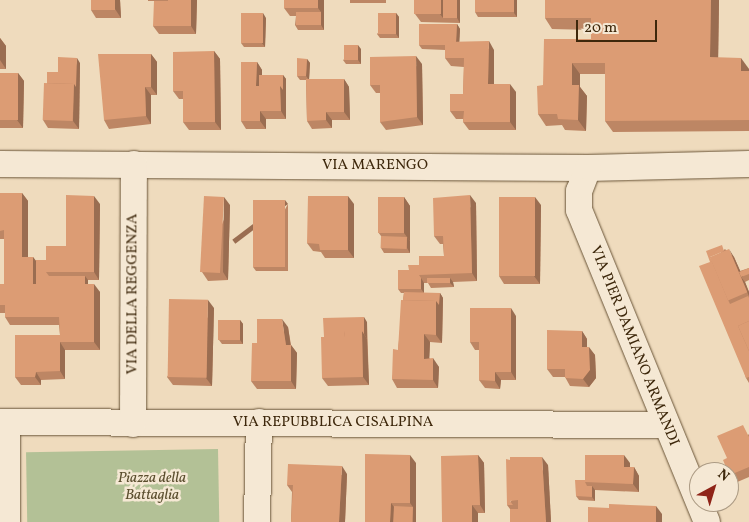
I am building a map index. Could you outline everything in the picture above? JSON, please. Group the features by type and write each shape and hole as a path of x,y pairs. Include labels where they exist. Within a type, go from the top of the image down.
{"street":[{"name":"VIA MARENGO","path":"0,164 588,168 749,164"},
{"name":"VIA DELLA REGGENZA","path":"132,424 134,164"},
{"name":"VIA PIER DAMIANO ARMANDI","path":"588,168 579,190 579,210 706,522"},
{"name":"VIA REPUBBLICA CISALPINA","path":"4,422 666,425"},
{"path":"4,422 7,522"},
{"path":"257,522 259,422"}],"green space":[{"name":"Piazza della Battaglia","path":"218,449 219,522 27,522 26,452"}],"building":[{"path":"91,0 115,0 115,10 91,10"},
{"path":"191,0 191,26 153,26 154,1"},
{"path":"284,0 318,0 318,8 284,8"},
{"path":"414,0 441,0 441,14 414,14"},
{"path":"443,0 457,0 457,18 443,18"},
{"path":"475,0 514,0 514,12 475,12"},
{"path":"545,0 711,0 710,57 741,58 741,71 749,71 749,120 605,121 605,63 572,63 572,85 579,85 578,120 558,119 557,114 538,114 537,86 543,85 544,39 591,39 591,18 545,18"},
{"path":"296,12 321,12 321,25 296,25"},
{"path":"241,13 263,13 263,43 241,43"},
{"path":"378,13 396,13 396,34 378,34"},
{"path":"419,24 457,24 456,42 445,42 445,45 419,45"},
{"path":"489,41 488,84 510,84 510,122 463,122 464,111 450,111 450,94 463,94 464,58 445,58 445,42"},
{"path":"344,45 358,45 358,60 344,60"},
{"path":"214,51 215,122 183,122 183,91 173,91 173,52"},
{"path":"98,54 151,54 151,87 145,87 146,116 104,120"},
{"path":"416,56 417,117 380,122 380,85 370,85 370,57"},
{"path":"58,57 77,58 76,87 74,84 47,83 47,72 58,72"},
{"path":"297,58 307,59 306,76 297,76"},
{"path":"241,62 257,62 256,86 280,86 281,111 260,111 260,121 241,121"},
{"path":"0,73 18,73 18,120 0,120"},
{"path":"259,75 283,75 283,90 280,86 259,86"},
{"path":"306,79 344,79 344,112 326,112 326,120 307,121"},
{"path":"44,83 74,84 73,121 43,120"},
{"path":"0,193 22,193 22,257 33,257 33,284 94,284 94,342 60,342 60,371 36,372 35,377 15,377 15,335 60,335 59,317 5,317 5,305 0,305 0,284 4,284 4,230 0,231"},
{"path":"66,195 94,196 94,272 46,272 46,246 66,246"},
{"path":"470,195 472,273 419,275 419,256 444,256 443,236 434,236 433,198"},
{"path":"204,196 224,197 220,273 200,272"},
{"path":"308,196 348,196 348,250 320,250 319,244 307,243"},
{"path":"378,197 404,197 404,233 378,233"},
{"path":"499,197 535,197 535,276 499,276"},
{"path":"253,200 285,200 285,267 253,267"},
{"path":"381,236 407,237 407,249 381,248"},
{"path":"722,245 724,251 710,257 730,304 748,296 749,298 749,321 738,326 749,351 749,377 746,378 699,266 710,262 706,251"},
{"path":"729,249 747,292 728,300 710,257"},
{"path":"36,260 46,260 46,272 49,276 85,276 85,284 36,284"},
{"path":"408,265 419,265 421,289 398,289 398,270 409,270"},
{"path":"749,268 749,274 741,277 739,272"},
{"path":"427,278 450,278 450,283 427,283"},
{"path":"404,292 440,293 439,305 436,301 403,300"},
{"path":"169,299 208,300 207,378 168,377"},
{"path":"401,300 436,301 436,335 424,334 424,359 433,358 433,380 392,379 393,349 398,350"},
{"path":"470,308 511,308 511,372 495,372 495,381 479,380 479,342 470,342"},
{"path":"364,317 364,334 362,331 344,331 345,337 324,337 323,318"},
{"path":"257,319 282,319 286,345 291,345 291,381 251,381 252,343 257,343"},
{"path":"218,320 240,320 240,340 218,340"},
{"path":"749,321 749,351 738,326"},
{"path":"547,330 582,331 582,347 589,347 590,370 583,379 565,378 565,369 547,369"},
{"path":"344,331 362,331 363,377 322,378 321,337 345,337"},
{"path":"743,425 749,437 749,467 739,471 739,462 724,462 723,460 727,458 717,436"},
{"path":"365,454 410,455 410,503 391,503 390,522 365,522"},
{"path":"478,455 480,505 472,505 472,522 442,522 441,456"},
{"path":"585,455 624,455 624,467 634,467 633,484 585,482"},
{"path":"510,457 542,457 546,522 510,522 510,509 518,509 518,500 510,501"},
{"path":"506,459 510,460 510,501 513,505 507,505"},
{"path":"288,464 342,466 339,522 291,522 293,485 287,485"},
{"path":"575,480 585,480 587,486 592,486 592,497 576,496"},
{"path":"609,504 656,506 656,522 588,522 588,507 609,508"},
{"path":"394,506 413,507 412,522 393,522"}]}
